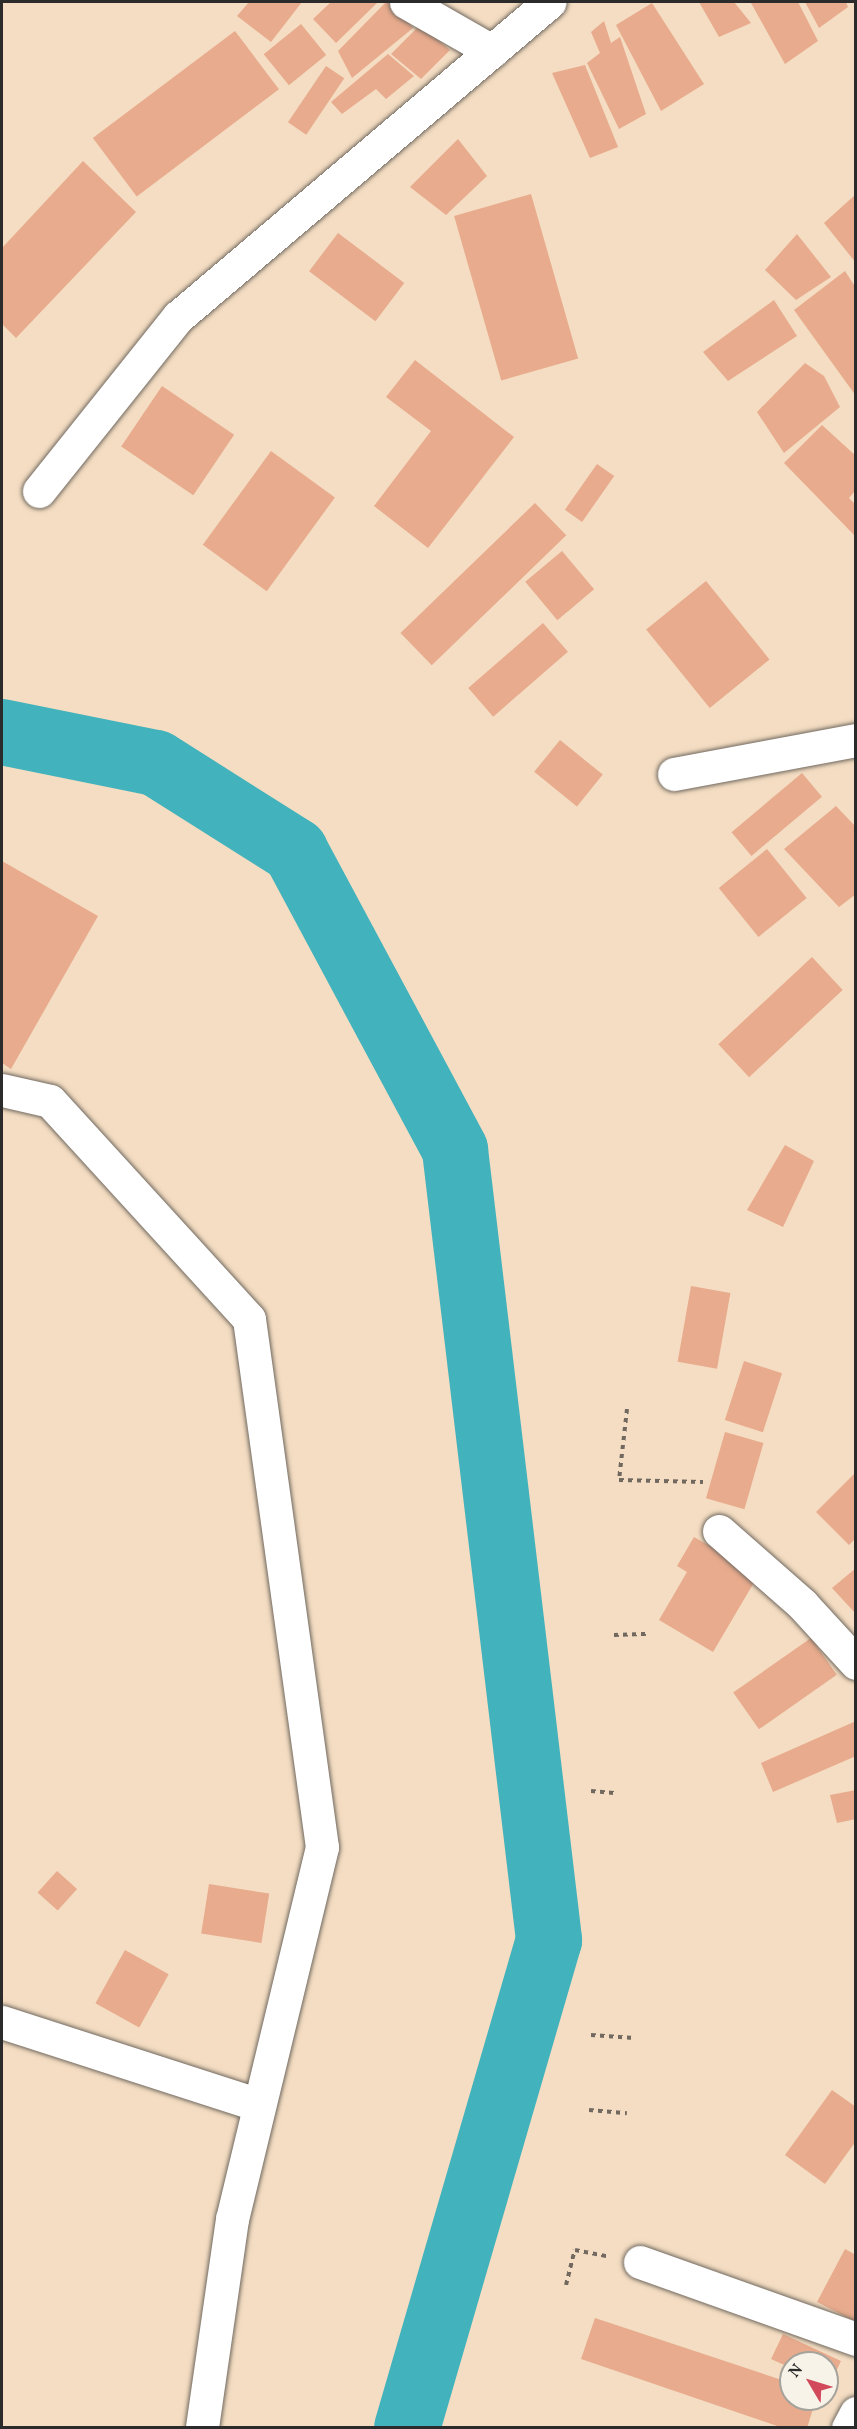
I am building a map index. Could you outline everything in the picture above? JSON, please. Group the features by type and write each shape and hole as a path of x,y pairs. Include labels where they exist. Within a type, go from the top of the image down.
{"street":[{"path":"406,2 492,51"},
{"path":"39,491 178,317 550,2"},
{"path":"674,774 855,740"},
{"path":"2,1090 50,1101 249,1319 321,1847 232,2218 202,2427"},
{"path":"719,1531 802,1604 855,1663"},
{"path":"2,2022 259,2105"},
{"path":"640,2262 855,2339"},
{"path":"848,2427 855,2413"}],"path":[{"path":"627,1409 619,1480 703,1482"},
{"path":"614,1635 650,1634"},
{"path":"591,1791 614,1793"},
{"path":"591,2035 634,2038"},
{"path":"589,2110 627,2113"},
{"path":"567,2285 574,2250 640,2262"}],"building":[{"path":"249,2 302,2 271,42 237,16"},
{"path":"331,2 378,2 336,43 313,19"},
{"path":"386,2 391,2 413,28 352,78 338,51"},
{"path":"699,2 734,2 751,23 719,37"},
{"path":"798,2 818,41 785,64 751,3"},
{"path":"805,2 846,2 848,7 819,28"},
{"path":"652,3 704,84 661,111 616,25"},
{"path":"604,21 611,43 620,37 646,114 619,129 587,63 600,53 591,32"},
{"path":"301,24 326,55 289,85 264,54"},
{"path":"420,25 450,50 421,79 391,54"},
{"path":"235,31 279,89 137,196 93,138"},
{"path":"388,54 414,76 386,99 376,89 342,114 331,102"},
{"path":"585,65 618,147 590,158 552,73"},
{"path":"326,66 344,78 306,135 288,122"},
{"path":"458,139 487,176 446,215 410,187"},
{"path":"83,161 136,212 16,338 2,324 2,248"},
{"path":"531,194 578,358 501,380 454,216"},
{"path":"856,194 856,263 824,223"},
{"path":"338,233 404,283 375,321 309,271"},
{"path":"797,234 831,277 796,300 765,270"},
{"path":"845,271 856,288 856,396 794,310"},
{"path":"774,300 797,336 728,381 703,352"},
{"path":"415,360 514,437 428,548 374,506 431,431 386,397"},
{"path":"805,363 824,376 840,407 784,453 757,412"},
{"path":"162,386 234,435 193,495 121,447"},
{"path":"822,425 856,456 856,490 849,498 856,505 856,537 784,463"},
{"path":"271,451 335,497 267,591 203,545"},
{"path":"597,464 614,476 582,522 565,510"},
{"path":"535,503 566,535 432,665 400,633"},
{"path":"562,551 594,589 557,620 525,582"},
{"path":"706,581 770,659 710,708 646,629"},
{"path":"543,623 568,652 493,717 468,688"},
{"path":"560,740 603,775 577,806 534,772"},
{"path":"802,773 822,797 751,856 732,832"},
{"path":"836,806 856,827 856,894 839,907 784,849"},
{"path":"767,849 807,898 758,937 719,888"},
{"path":"2,861 98,916 11,1069 2,1063"},
{"path":"812,957 843,990 749,1077 718,1044"},
{"path":"785,1145 814,1161 783,1227 747,1210"},
{"path":"691,1286 730,1293 717,1369 678,1362"},
{"path":"744,1361 782,1373 763,1432 725,1420"},
{"path":"725,1432 763,1443 744,1509 706,1498"},
{"path":"856,1472 856,1538 849,1545 816,1512"},
{"path":"694,1537 759,1574 713,1652 659,1620 687,1572 677,1566"},
{"path":"856,1568 856,1614 832,1588"},
{"path":"811,1638 837,1675 759,1729 733,1692"},
{"path":"856,1721 856,1756 773,1792 761,1763"},
{"path":"856,1790 856,1819 837,1823 830,1795"},
{"path":"57,1871 77,1889 58,1911 38,1893"},
{"path":"209,1884 269,1894 261,1943 201,1933"},
{"path":"125,1950 169,1974 139,2028 95,2003"},
{"path":"832,2090 856,2107 856,2141 825,2184 785,2155"},
{"path":"845,2249 856,2255 856,2322 817,2302"},
{"path":"595,2318 779,2379 779,2411 812,2411 807,2428 783,2428 581,2359"},
{"path":"783,2334 820,2351 779,2351 779,2363 771,2359"}],"waterway":[{"path":"2,732 156,763 295,851 455,1150 549,1940 407,2428"}]}
